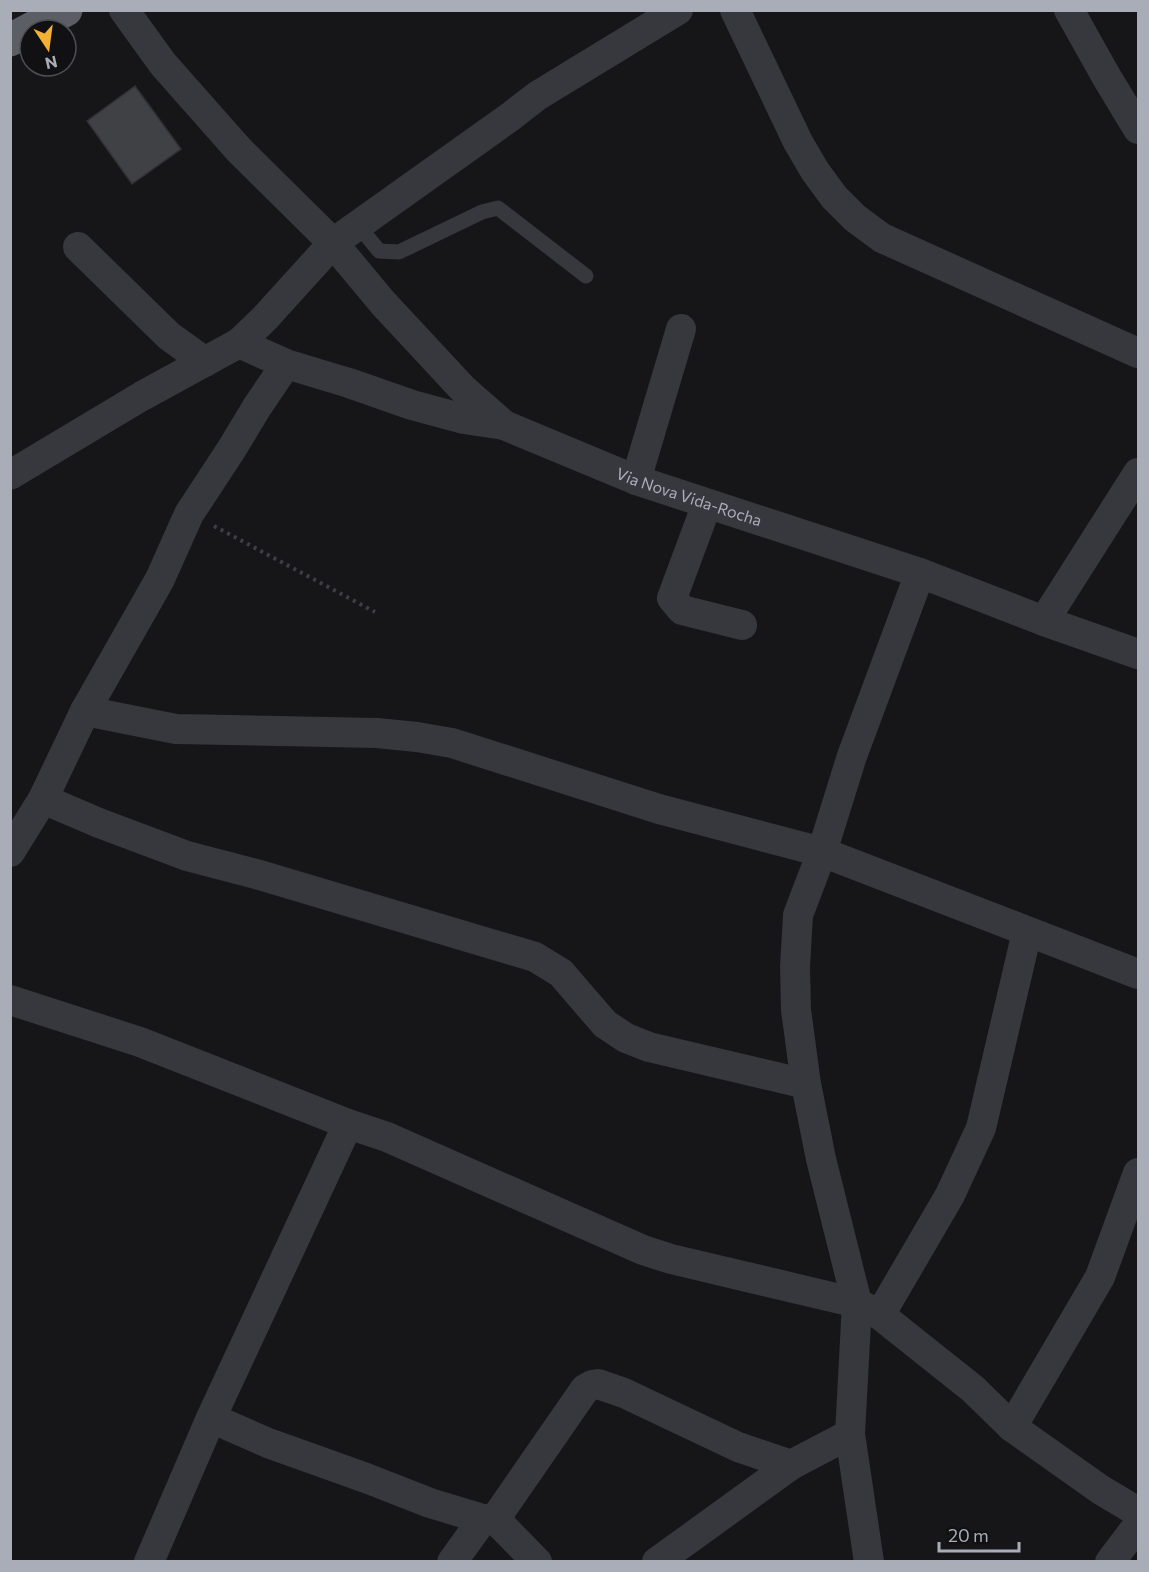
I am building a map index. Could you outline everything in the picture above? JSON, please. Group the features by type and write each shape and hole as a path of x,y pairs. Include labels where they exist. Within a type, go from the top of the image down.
{"highway":[{"path":"10,40 66,10"}],"street":[{"path":"124,10 163,64 239,150 333,243 382,303 463,389 504,425"},
{"path":"10,475 142,396 239,343 266,318 333,243 537,96 678,10"},
{"path":"735,10 804,151 834,197 855,218 882,238 1138,353"},
{"path":"1069,10 1138,129"},
{"path":"78,247 169,336 205,362"},
{"path":"636,480 681,329"},
{"name":"Via Nova Vida-Rocha","path":"239,343 286,364 412,405 464,419 504,425 636,480 920,573 1044,621 1138,654"},
{"path":"10,852 43,799 85,711 160,579 189,514 286,364"},
{"path":"1044,621 1138,473"},
{"path":"708,504 672,598 682,609 742,625"},
{"path":"869,1562 850,1434 868,1309 821,1159 806,1084 796,1010 795,967 798,915 822,852 852,756 920,573"},
{"path":"85,711 176,729 377,733 417,736 452,743 659,809 822,852 1138,974"},
{"path":"43,799 187,856 256,874 534,957 561,974 605,1024 626,1038 649,1047 806,1084"},
{"path":"868,1309 950,1195 981,1128 1027,932"},
{"path":"10,1000 140,1042 348,1124 387,1137 643,1250 868,1309 973,1389 1012,1426 1101,1490 1138,1512"},
{"path":"149,1562 211,1418 348,1124"},
{"path":"1012,1426 1100,1277 1138,1173"},
{"path":"452,1562 489,1519 585,1389 592,1385 598,1384 624,1393 738,1447 791,1465"},
{"path":"211,1418 268,1443 430,1503 489,1519 537,1562"},
{"path":"657,1562 791,1465 850,1434"},
{"path":"1110,1562 1138,1525"}],"lane":[{"path":"358,225 379,250 399,252 482,212 498,208 586,276"}],"path":[{"path":"189,514 375,612"}],"building":[{"path":"135,86 181,149 132,184 87,121"}]}
